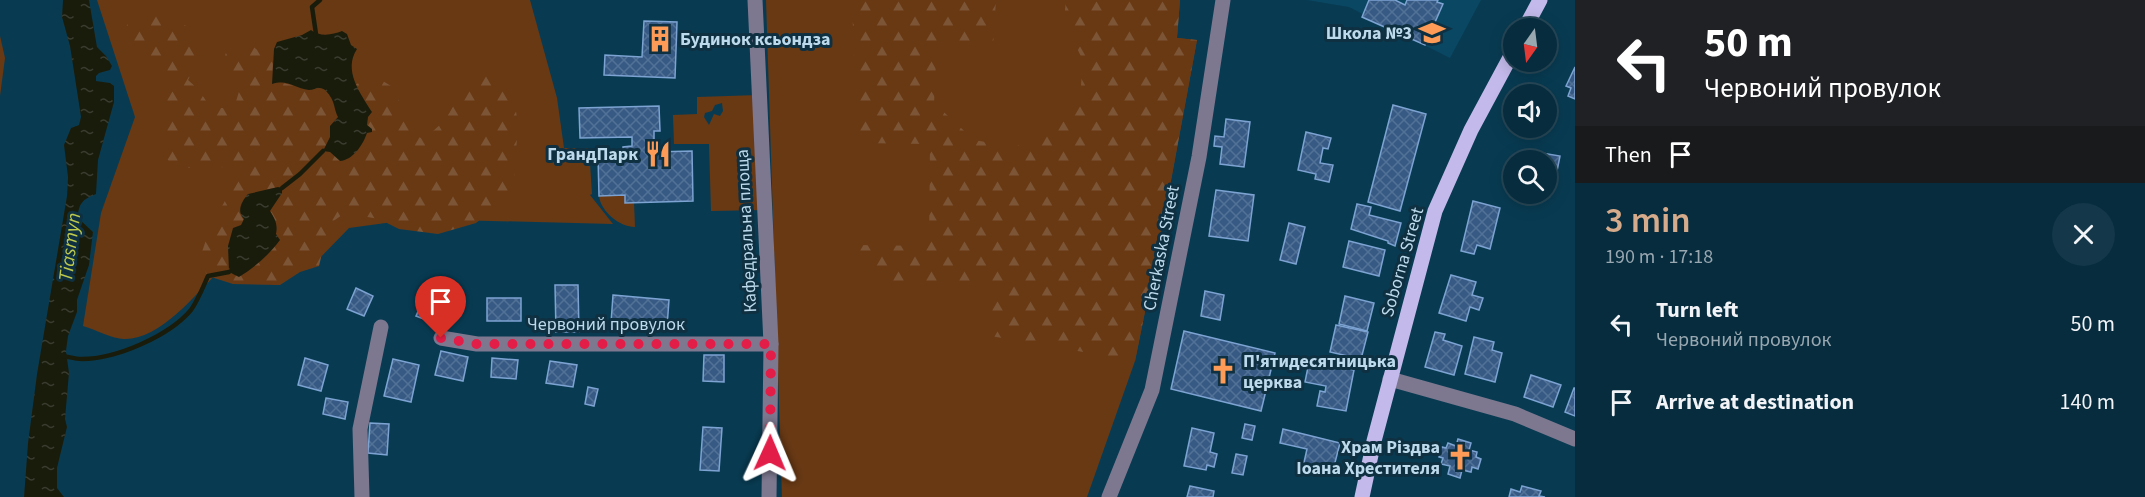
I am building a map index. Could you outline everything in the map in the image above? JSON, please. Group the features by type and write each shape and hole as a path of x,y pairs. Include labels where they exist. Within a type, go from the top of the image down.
{"main road":[{"path":"1530,18 1540,0"},
{"name":"Soborna Street","path":"1362,497 1374,441 1435,211 1471,130 1503,70"}],"street":[{"name":"Кафедральна площа","path":"755,0 771,344 769,497"},
{"name":"Cherkaska Street","path":"1109,497 1152,390 1199,157 1222,0"},
{"path":"362,497 360,429 381,327"},
{"name":"Червоний провулок","path":"441,338 477,344 771,344"},
{"path":"1390,379 1515,414 1575,439"}],"shaded area":[{"name":"Школа №3","path":"1307,0 1481,0 1450,58 1349,7"}],"green space":[{"path":"97,0 530,0 557,98 564,148 589,148 592,194 590,195 613,224 415,219 349,228 317,261 275,285 218,272 188,304 151,332 120,339 83,326 101,213 135,117"},
{"path":"766,0 1180,0 1177,38 1197,40 1165,213 1135,361 1087,497 782,497"},
{"path":"852,0 996,0 993,46 937,40 934,103 974,140 1015,147 1053,131 1080,97 1083,61 1064,20 1066,0 1180,0 1177,38 1197,40 1135,361 985,335 991,286 880,281 858,266 856,245 929,246 930,144 857,143"},
{"path":"135,12 163,16 196,30 203,54 188,80 198,89 211,108 234,108 241,85 225,66 225,56 231,42 252,46 273,61 272,84 286,84 309,90 320,88 329,96 338,117 330,134 329,148 330,152 345,161 356,154 370,127 367,126 368,117 372,112 355,85 373,75 391,86 406,113 410,134 424,139 445,119 465,84 480,75 492,72 513,91 518,125 514,178 503,200 476,223 438,234 399,229 379,219 345,213 329,224 319,266 300,272 280,285 233,284 208,276 199,261 209,231 237,178 227,167 176,168 164,156 166,117 164,76 132,53 123,32","holes":["278,187 270,211 274,219 274,235 261,259 249,272 230,272 228,246 233,228 241,225 244,219 240,206 248,194"]},
{"path":"0,36 5,58 0,96"},
{"path":"759,95 765,210 711,211 709,144 674,144 673,115 697,114 697,97","holes":["722,103 723,111 720,116 714,114 709,125 704,117 705,113 712,111 715,105"]},
{"path":"625,195 625,202 634,202 635,227 612,218 603,208 599,196"}],"water":[{"name":"Tiasmyn","path":"63,0 89,0 97,47 112,66 110,70 99,73 96,81 110,83 114,86 114,102 98,160 96,194 82,203 78,213 78,218 93,232 89,265 77,300 77,312 68,336 66,351 69,373 65,419 67,427 57,468 57,488 64,497 24,497 37,374 67,196 68,177 64,145 71,128 79,125 81,117 70,46 62,17"},
{"path":"311,30 326,35 342,31 347,34 351,45 357,49 353,57 352,73 358,89 372,112 368,117 367,125 372,132 367,133 357,151 345,160 340,161 330,152 323,151 330,137 330,126 338,117 333,101 326,91 320,88 304,89 287,83 272,84 274,49 277,42"},
{"path":"282,188 282,193 270,211 276,222 276,234 280,240 261,260 239,277 229,272 228,246 233,228 241,225 244,219 240,209 244,200 248,194"}],"building":[{"path":"1369,0 1395,0 1405,5 1407,0 1438,0 1437,2 1443,4 1425,45 1362,17"},
{"name":"Будинок ксьондза","path":"644,21 677,22 675,78 604,75 605,55 642,57"},
{"path":"1575,67 1575,99 1568,96 1571,88 1566,86"},
{"path":"1393,105 1426,114 1400,211 1368,202"},
{"name":"ГрандПарк","path":"659,106 660,131 654,131 654,152 692,151 693,201 625,203 625,195 599,196 598,157 624,156 623,147 632,146 632,137 580,138 579,108"},
{"path":"1226,119 1250,122 1244,167 1220,164 1222,147 1214,146 1215,136 1224,137"},
{"path":"1306,132 1331,138 1328,149 1323,148 1320,163 1333,165 1329,182 1315,179 1316,174 1298,170"},
{"path":"1557,156 1560,156 1557,171"},
{"path":"1216,190 1254,195 1248,241 1209,236"},
{"path":"1473,201 1500,208 1490,249 1477,245 1474,254 1461,251"},
{"path":"1357,204 1371,207 1369,215 1401,223 1395,246 1388,241 1351,229"},
{"path":"1289,223 1305,227 1296,264 1280,260"},
{"path":"1349,241 1385,250 1379,276 1343,267"},
{"path":"1451,275 1476,282 1472,295 1483,298 1479,310 1470,307 1466,321 1439,313"},
{"path":"555,285 578,285 579,332 556,332"},
{"path":"356,288 373,296 364,316 347,309"},
{"path":"1205,291 1224,295 1220,320 1201,316"},
{"path":"613,295 669,300 667,327 611,323"},
{"path":"1345,296 1374,303 1367,331 1339,324"},
{"path":"487,298 521,298 521,321 487,321"},
{"path":"423,300 443,308 437,324 416,316"},
{"path":"1336,325 1368,332 1361,359 1330,352"},
{"name":"П'ятидесятницька церква","path":"1184,331 1275,353 1261,411 1171,389"},
{"path":"1435,332 1445,334 1443,340 1462,346 1454,375 1425,367"},
{"path":"1474,337 1494,342 1492,350 1502,353 1495,382 1465,374"},
{"path":"441,351 468,357 463,381 435,375"},
{"path":"704,355 724,355 724,382 703,381"},
{"path":"305,358 328,365 321,391 298,385"},
{"path":"492,358 518,360 516,379 491,377"},
{"path":"393,359 419,365 411,402 384,396"},
{"path":"550,361 577,365 573,387 546,383"},
{"path":"1309,362 1354,370 1346,411 1317,406 1320,391 1325,392 1326,386 1305,382"},
{"path":"1531,375 1561,385 1553,407 1524,397"},
{"path":"588,387 598,389 594,406 585,404"},
{"path":"1575,388 1575,416 1565,412"},
{"path":"326,398 348,402 345,419 323,414"},
{"path":"370,423 389,424 387,455 368,453"},
{"path":"1245,424 1255,426 1252,440 1242,438"},
{"path":"703,427 722,428 719,471 700,470"},
{"path":"1192,428 1214,433 1210,452 1217,454 1214,467 1207,465 1206,470 1184,466"},
{"path":"1283,429 1340,443 1332,474 1303,467 1307,449 1280,443"},
{"path":"1458,439 1471,443 1469,450 1477,452 1476,457 1481,459 1478,469 1472,467 1471,472 1462,470 1460,478 1448,474 1450,466 1441,464 1443,458 1439,457 1442,447 1446,448 1448,443 1456,446"},
{"path":"1236,454 1247,456 1243,475 1232,473"},
{"path":"1190,486 1214,491 1213,497 1187,497"},
{"path":"1522,486 1541,491 1539,496 1545,497 1509,497 1511,489 1520,492"}],"waterway":[{"path":"316,34 312,7 320,0"},
{"path":"282,188 323,151"},
{"path":"63,356 82,359 96,358 126,350 156,337 181,320 191,310 208,276 229,272"}],"place":[{"name":"Школа №3","path":"1432,33"},
{"name":"Будинок ксьондза","path":"660,39"},
{"name":"ГрандПарк","path":"658,154"},
{"name":"П'ятидесятницька церква","path":"1223,371"},
{"name":"Храм Різдва Іоана Хрестителя","path":"1460,457"}],"route":[{"path":"441,338 477,344 771,344 770,453"}]}
